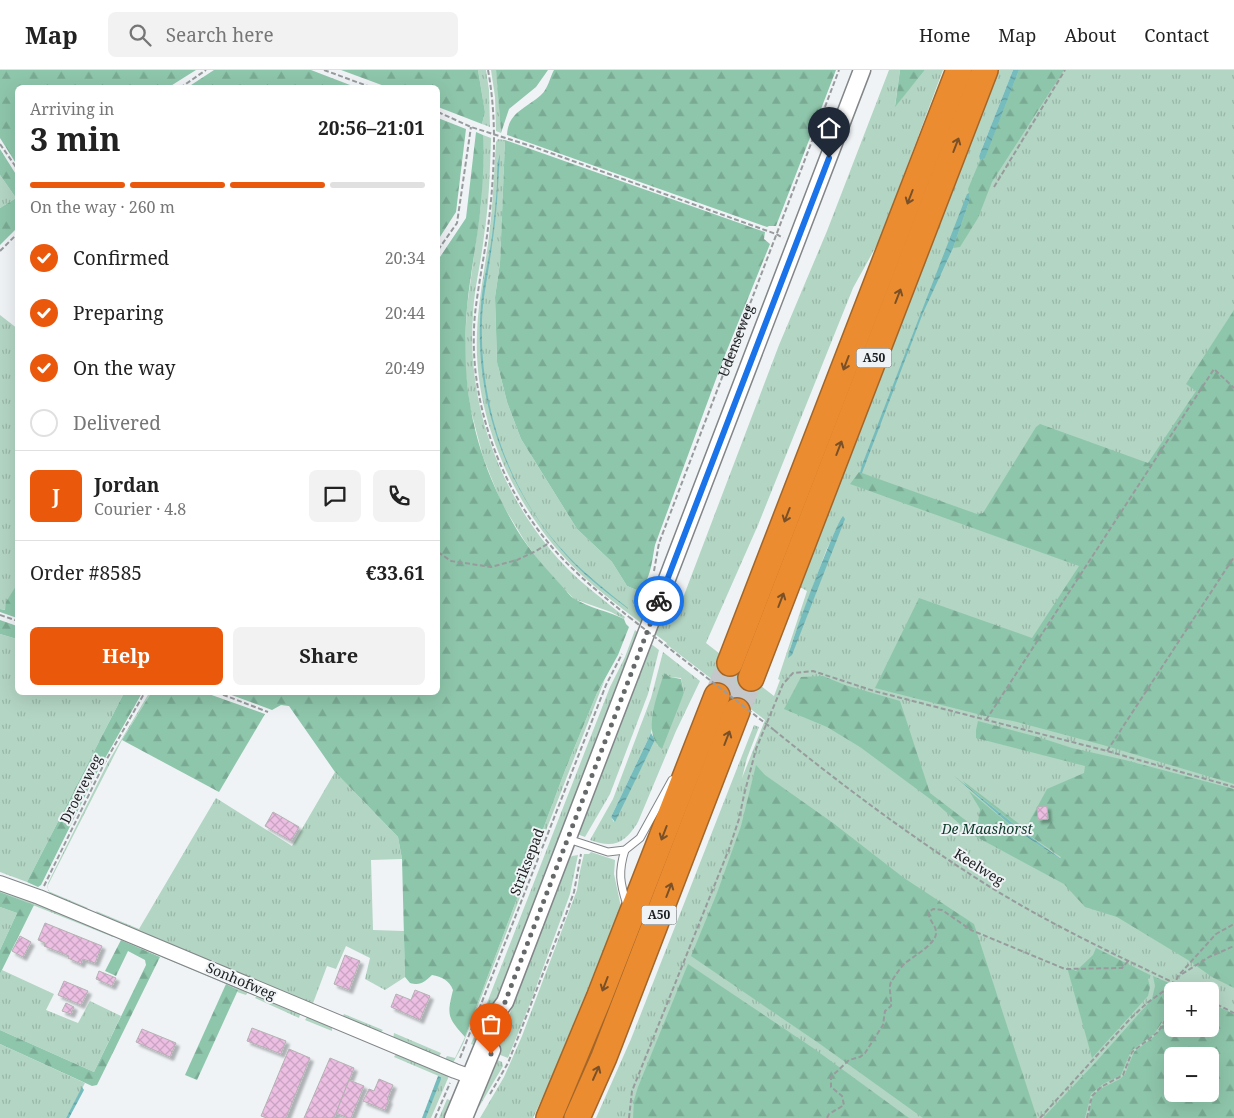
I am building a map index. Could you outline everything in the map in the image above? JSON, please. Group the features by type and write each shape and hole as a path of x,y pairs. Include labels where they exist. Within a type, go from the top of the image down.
{"highway":[{"name":"A50","path":"730,663 959,70"},
{"name":"A50","path":"750,678 985,70"},
{"name":"A50","path":"549,1118 599,998 718,696"},
{"name":"A50","path":"577,1118 604,1057 737,711"}],"street":[{"name":"Udenseweg","path":"468,1076 504,1018 505,1002 862,70"},
{"name":"Sonhofweg","path":"0,883 39,897 468,1076"},
{"path":"453,1118 468,1076"},
{"path":"464,1118 468,1076"}],"lane":[{"path":"682,764 707,722"},
{"path":"568,839 608,852 625,850 640,838 656,806 677,772"},
{"path":"625,850 620,867 620,875 622,891 631,917"}],"path":[{"path":"184,85 206,70"},
{"path":"324,70 365,85"},
{"name":"Keelweg","path":"488,70 491,85 493,135 490,206 475,316 478,381 487,425 503,469 525,510 549,544 584,581 889,818 977,879 1056,924 1172,982"},
{"name":"Udenseweg","path":"653,576 659,543 839,70"},
{"path":"994,187 1066,70"},
{"path":"440,113 493,135 534,147 776,234"},
{"path":"440,247 457,223 471,127"},
{"path":"0,144 15,166"},
{"path":"0,251 15,236"},
{"path":"986,720 1214,369 1234,388"},
{"path":"440,553 451,561 491,567 517,560 549,544"},
{"path":"1107,751 1234,557"},
{"path":"0,616 15,620"},
{"path":"632,629 635,621"},
{"name":"Striksepad","path":"435,1118 468,1076 497,967 606,685 623,652"},
{"path":"629,1118 632,1091 739,820 756,748 783,684 793,673 813,671 874,691 1107,751 1233,786 1234,782"},
{"name":"Droeveweg","path":"39,897 104,764 143,695"},
{"path":"224,695 268,712"},
{"path":"490,1095 508,1064 565,917 574,892 584,844"},
{"path":"827,1118 829,1114 844,1105 842,1096 831,1087 830,1077 849,1060 860,1057 865,1053 877,1035 883,1025 885,1011 891,1006 890,983 899,970 917,956 933,940 936,934 928,918 929,912 932,909 942,910 971,930 1065,969 1122,968 1128,961"},
{"path":"1176,982 1178,976 1216,934 1234,924"},
{"path":"1178,976 1209,957 1234,946"},
{"path":"1040,1118 1131,1018 1147,1003 1164,992"},
{"path":"1219,1005 1234,1012"},
{"path":"1087,1118 1092,1096 1101,1087 1123,1075 1132,1052 1158,1032 1164,1022"}],"green space":[{"path":"0,70 196,70 172,85 15,85 15,162 0,138"},
{"path":"214,70 311,70 350,85 191,85"},
{"path":"341,70 478,70 485,112 482,124 440,108 440,85 382,85"},
{"path":"478,70 486,70 489,90 490,127 482,124 485,112"},
{"path":"491,70 496,70 501,133 496,131 495,97"},
{"path":"496,70 548,70 536,87 509,109 501,133"},
{"path":"554,70 836,70 776,226 767,227 507,135 511,121 519,111 536,100 543,92"},
{"name":"De Maashorst","path":"889,70 900,70 895,106 925,70 943,70 879,241 853,288 758,525 706,643 774,696 807,591 800,587 999,70 1013,70 979,156 980,158 1014,70 1234,70 1234,1118 596,1118 631,1039 754,725 759,727 747,758 742,778 765,720 666,644 586,579 562,555 541,528 521,499 505,468 492,436 483,402 478,368 477,334 490,224 496,142 498,139 505,140 500,263 495,297 497,362 507,402 521,439 577,529 612,562 627,586 639,591 675,619 779,345 827,231","holes":["842,517 787,656 826,551"]},
{"path":"900,70 925,70 895,107"},
{"path":"1019,70 1064,70 992,182 978,218 960,247 953,248 970,199 968,189 980,160 985,157"},
{"path":"440,119 466,129 456,212 440,237"},
{"path":"476,132 483,135 483,178 480,216 468,295 465,338 469,396 481,450 490,477 517,530 538,559 573,598 586,605 624,619 629,627 618,655 597,693 566,768 465,1037 455,1025 450,1015 453,990 447,981 432,975 422,983 414,984 410,983 405,977 402,859 398,837 335,772 289,706 281,705 272,710 231,695 440,695 440,257 466,218"},
{"path":"483,135 491,138 490,175 486,224 474,305 472,349 482,417 506,481 542,539 571,572 625,617 624,619 611,612 574,599 540,563 501,502 483,457 470,407 464,360 467,307 481,204"},
{"path":"505,140 765,232 764,239 770,244 723,360 655,545 649,576 639,591 627,586 612,562 577,529 521,439 507,402 497,362 495,297 500,263"},
{"path":"0,149 15,173 15,197 0,175"},
{"path":"0,175 15,199 0,208"},
{"path":"15,199 15,230 0,245 0,208"},
{"path":"1234,310 1234,784 1103,745 875,688 919,598 1032,638 1079,566 850,484 859,472 977,514 983,513 1036,427 1040,424 1148,463 1196,391 1186,384"},
{"path":"0,315 15,327 15,588 6,610 0,609"},
{"path":"15,588 15,617 0,612 0,609 5,610 6,602"},
{"path":"0,620 15,625 15,638 0,634"},
{"path":"635,630 640,634 515,957 478,1047 471,1044 610,687 625,657"},
{"path":"0,634 15,638 15,695 123,695 27,882 0,872"},
{"path":"650,643 659,650 648,694 610,794 585,837 577,834"},
{"path":"663,652 700,681 676,731 638,822 628,835 618,842 606,844 590,840 613,799 651,698","holes":["664,674 670,677 681,678 684,693 658,746 655,740 614,822 611,817 651,733"]},
{"path":"664,673 670,677 681,679 684,693 662,749 656,742 652,724 655,702"},
{"path":"823,676 845,685 900,701 930,793 977,829 980,809 969,791 1015,829 1060,859 1061,857 1020,829 963,781 1027,830 1028,824 1047,789 1084,773 1085,766 976,738 978,721 1072,748 1234,789 1234,988 1212,977 1188,960 1117,917 1085,907 1064,884 971,834 937,804 860,747 827,727 784,709 801,677"},
{"path":"605,679 463,1044 452,1065 444,1061 447,1056 455,1058 465,1037 566,768 597,693"},
{"path":"123,695 141,695 95,776 41,885 38,887 27,882"},
{"path":"148,695 150,695 122,740 48,885 108,762"},
{"path":"150,695 212,695 265,714 219,792 122,740"},
{"path":"756,765 765,775 833,823 904,878 974,924 1037,1118 923,1118 820,1044 691,956 717,893 741,826"},
{"path":"335,772 398,837 402,859 371,860 373,930 404,931 405,977 385,990 365,979 370,958 346,946 336,969 327,966 312,1006 219,967 218,963 212,960 209,963 99,917 96,911 139,929 216,798 292,846"},
{"path":"591,852 615,860 614,874 621,907 550,1081 533,1118 480,1118 504,1077 522,1036 577,890 584,854"},
{"path":"578,855 570,894 508,1058 495,1053 567,860 572,856"},
{"path":"0,888 113,932 113,937 0,892"},
{"path":"49,891 88,908 83,910 59,901"},
{"path":"0,892 34,905 0,974 0,950 17,913 0,907"},
{"path":"0,907 17,913 0,950"},
{"path":"125,938 250,989 246,995 237,992 238,990 226,984 121,940"},
{"path":"121,940 160,957 97,1085 92,1086 0,1044 0,1030 94,1072 146,965 145,960 128,951 116,976 105,971"},
{"path":"1096,948 1150,975 1148,979 1150,987 1148,996 1092,1058 1067,967 1076,971 1093,955"},
{"path":"688,964 813,1048 909,1118 633,1118 634,1100 638,1087"},
{"path":"2,970 54,994 46,1010 78,1023 90,1001 121,1016 94,1072 0,1030 0,974"},
{"path":"1153,976 1167,982 1164,982 1164,1020 1154,1034 1131,1051 1121,1075 1103,1084 1091,1094 1085,1118 1043,1118 1152,999 1155,986"},
{"path":"226,984 238,990 197,1080 185,1075"},
{"path":"259,993 301,1011 299,1018 255,998"},
{"path":"1219,1007 1234,1014 1234,1118 1088,1118 1093,1095 1100,1089 1120,1079 1125,1074 1134,1052 1156,1035 1164,1023 1164,1037 1219,1037"},
{"path":"309,1014 332,1023 332,1031 305,1020"},
{"path":"344,1014 383,1030 379,1034 342,1018"},
{"path":"394,1033 441,1053 438,1059 393,1040"},
{"path":"0,1044 85,1083 66,1118 0,1118"},
{"path":"398,1051 448,1072 449,1076 431,1118 426,1118 441,1077 394,1057"},
{"path":"493,1058 502,1062 503,1066 479,1107 474,1104"},
{"path":"447,1099 455,1102 449,1118 439,1118"}],"water":[{"path":"1013,70 1019,70 985,158 980,160 979,156"},
{"path":"500,154 495,222 482,320 482,352 492,416 501,447 529,505 510,469 497,438 488,405 482,372 481,304 492,236"},
{"path":"969,193 970,199 953,248 923,313 862,473 860,473 967,194"},
{"path":"843,516 845,519 792,655 788,658 813,584"},
{"path":"555,541 589,576 628,609 595,583 572,562"},
{"path":"651,733 655,740 615,822 611,817"},
{"path":"953,775 1020,829 1061,859 1015,829"},
{"path":"438,1076 441,1079 426,1118 422,1118"},
{"path":"82,1087 84,1090 69,1118 66,1118"}],"building":[{"path":"1047,806 1048,819 1038,820 1037,807"},
{"path":"273,812 299,827 291,841 265,826"},
{"path":"45,923 102,946 95,963 83,959 81,964 68,958 69,956 44,946 45,943 38,940"},
{"path":"20,936 31,942 23,957 12,951"},
{"path":"345,955 360,961 349,990 334,984"},
{"path":"99,971 116,978 112,986 96,979"},
{"path":"64,981 88,991 81,1005 58,995"},
{"path":"415,990 430,996 420,1020 391,1007 396,994 411,1000"},
{"path":"66,1003 74,1007 71,1014 62,1011"},
{"path":"252,1028 286,1041 281,1054 247,1041"},
{"path":"142,1029 176,1043 170,1057 136,1042"},
{"path":"289,1049 310,1058 286,1118 267,1118 261,1116"},
{"path":"330,1058 354,1068 334,1118 304,1118"},
{"path":"379,1079 393,1085 385,1110 363,1101 369,1089 374,1091"},
{"path":"349,1080 364,1086 351,1118 336,1113"}],"tunnel":[{"path":"717,696 730,663"},
{"path":"737,711 751,678"}],"way so far":[{"path":"491,1054 504,1018 505,1002 659,601"}],"route":[{"path":"659,601 829,158"}]}
